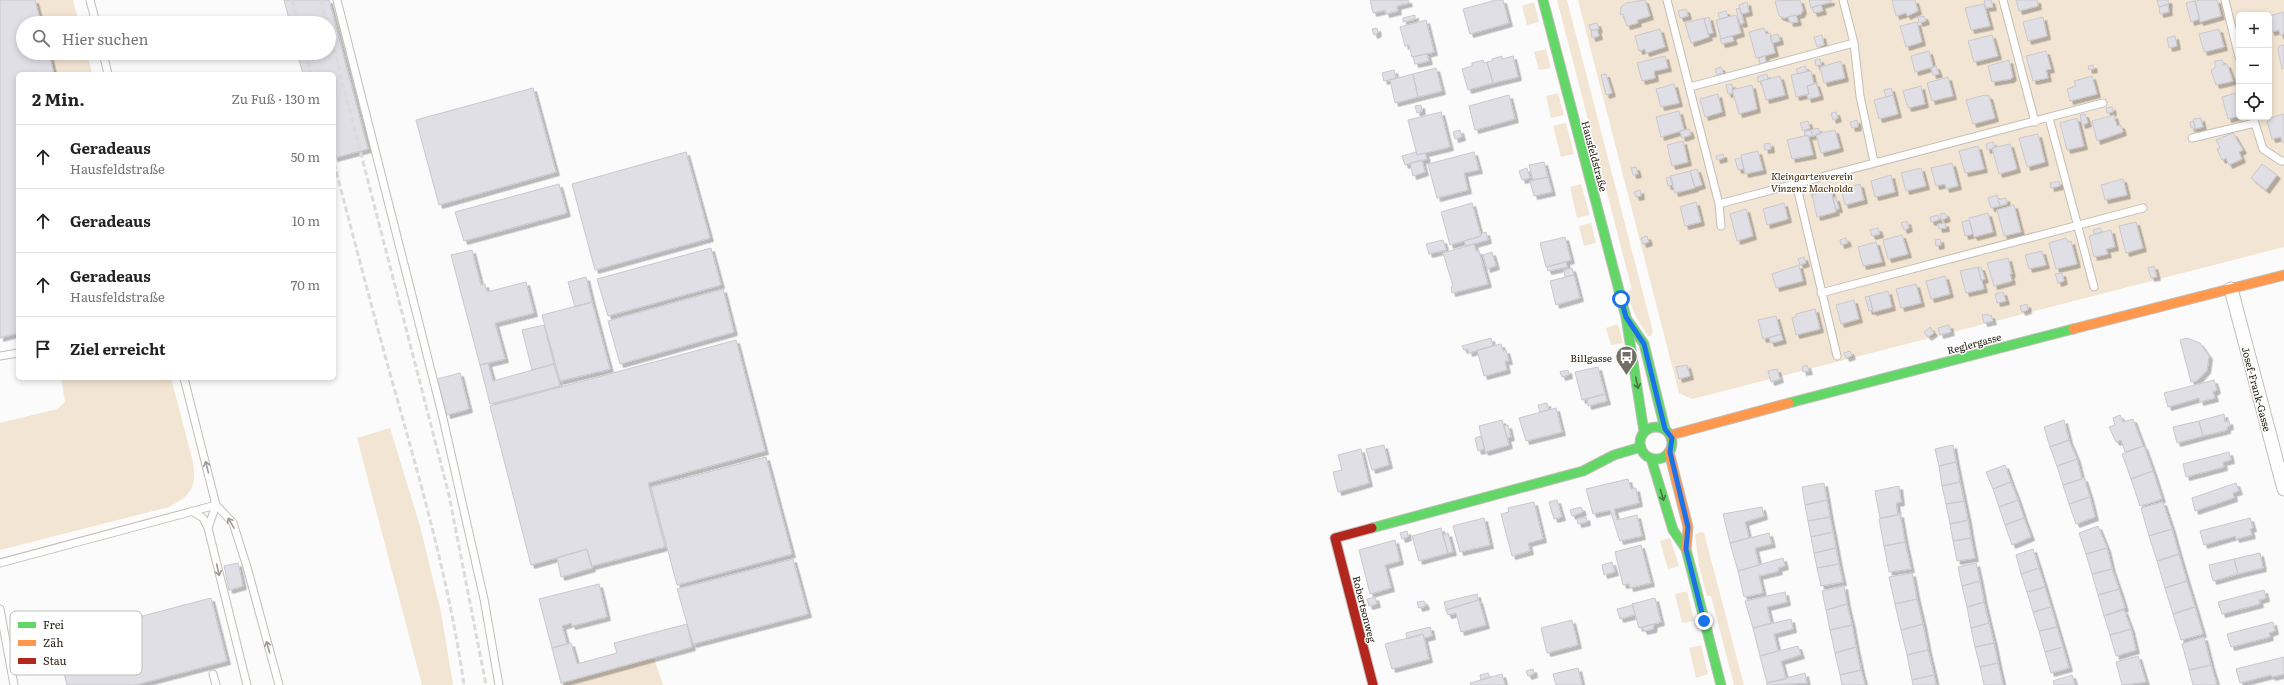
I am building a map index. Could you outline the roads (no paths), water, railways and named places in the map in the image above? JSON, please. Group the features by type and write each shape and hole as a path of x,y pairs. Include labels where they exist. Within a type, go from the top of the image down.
{"street":[{"name":"Hausfeldstraße","path":"1543,0 1626,317 1628,344 1643,408 1644,432"},
{"name":"Reglergasse","path":"1668,432 1687,429 2284,275"},
{"name":"Josef-Frank-Gasse","path":"2231,289 2284,489"},
{"name":"Hausfeldstraße","path":"1626,317 1644,344 1668,432"},
{"path":"1670,452 1661,458 1651,458 1644,453 1641,447 1641,440 1644,432 1654,427 1668,432 1672,444 1670,452 1688,527 1686,549 1721,685"},
{"name":"Robertsonweg","path":"1373,685 1335,538 1583,471 1614,455 1641,447"},
{"path":"1651,458 1673,530 1686,549"}],"lane":[{"path":"90,0 94,16"},
{"path":"337,0 442,414 481,585 500,685"},
{"path":"1667,0 1719,204 1721,226"},
{"path":"1843,0 1854,43 1860,96 1874,162"},
{"path":"2004,0 2035,122"},
{"path":"2225,0 2237,48"},
{"path":"1690,87 1854,43"},
{"path":"105,60 108,72"},
{"path":"1719,204 2103,103"},
{"path":"2049,118 2094,287"},
{"path":"2192,138 2254,120 2263,149 2280,161 2284,160"},
{"path":"1796,183 1836,356"},
{"path":"1821,293 2143,208"},
{"path":"0,356 16,353"},
{"path":"185,380 216,505 232,523 247,567 278,685"},
{"path":"0,563 216,505"},
{"path":"208,528 216,505"},
{"path":"192,511 203,518 208,528 246,685"},
{"path":"0,609 10,663"},
{"path":"213,674 216,685"},
{"path":"12,675 14,685"}],"railway":[{"path":"292,0 296,16"},
{"path":"321,0 325,16"},
{"path":"336,57 449,495 486,685"},
{"path":"307,60 310,72"},
{"path":"336,171 430,520 449,602 464,685"}],"place":[{"name":"Billgasse","path":"1627,376"}],"park label":[{"name":"Kleingartenverein Vinzenz Macholda","path":"1812,180"}]}
